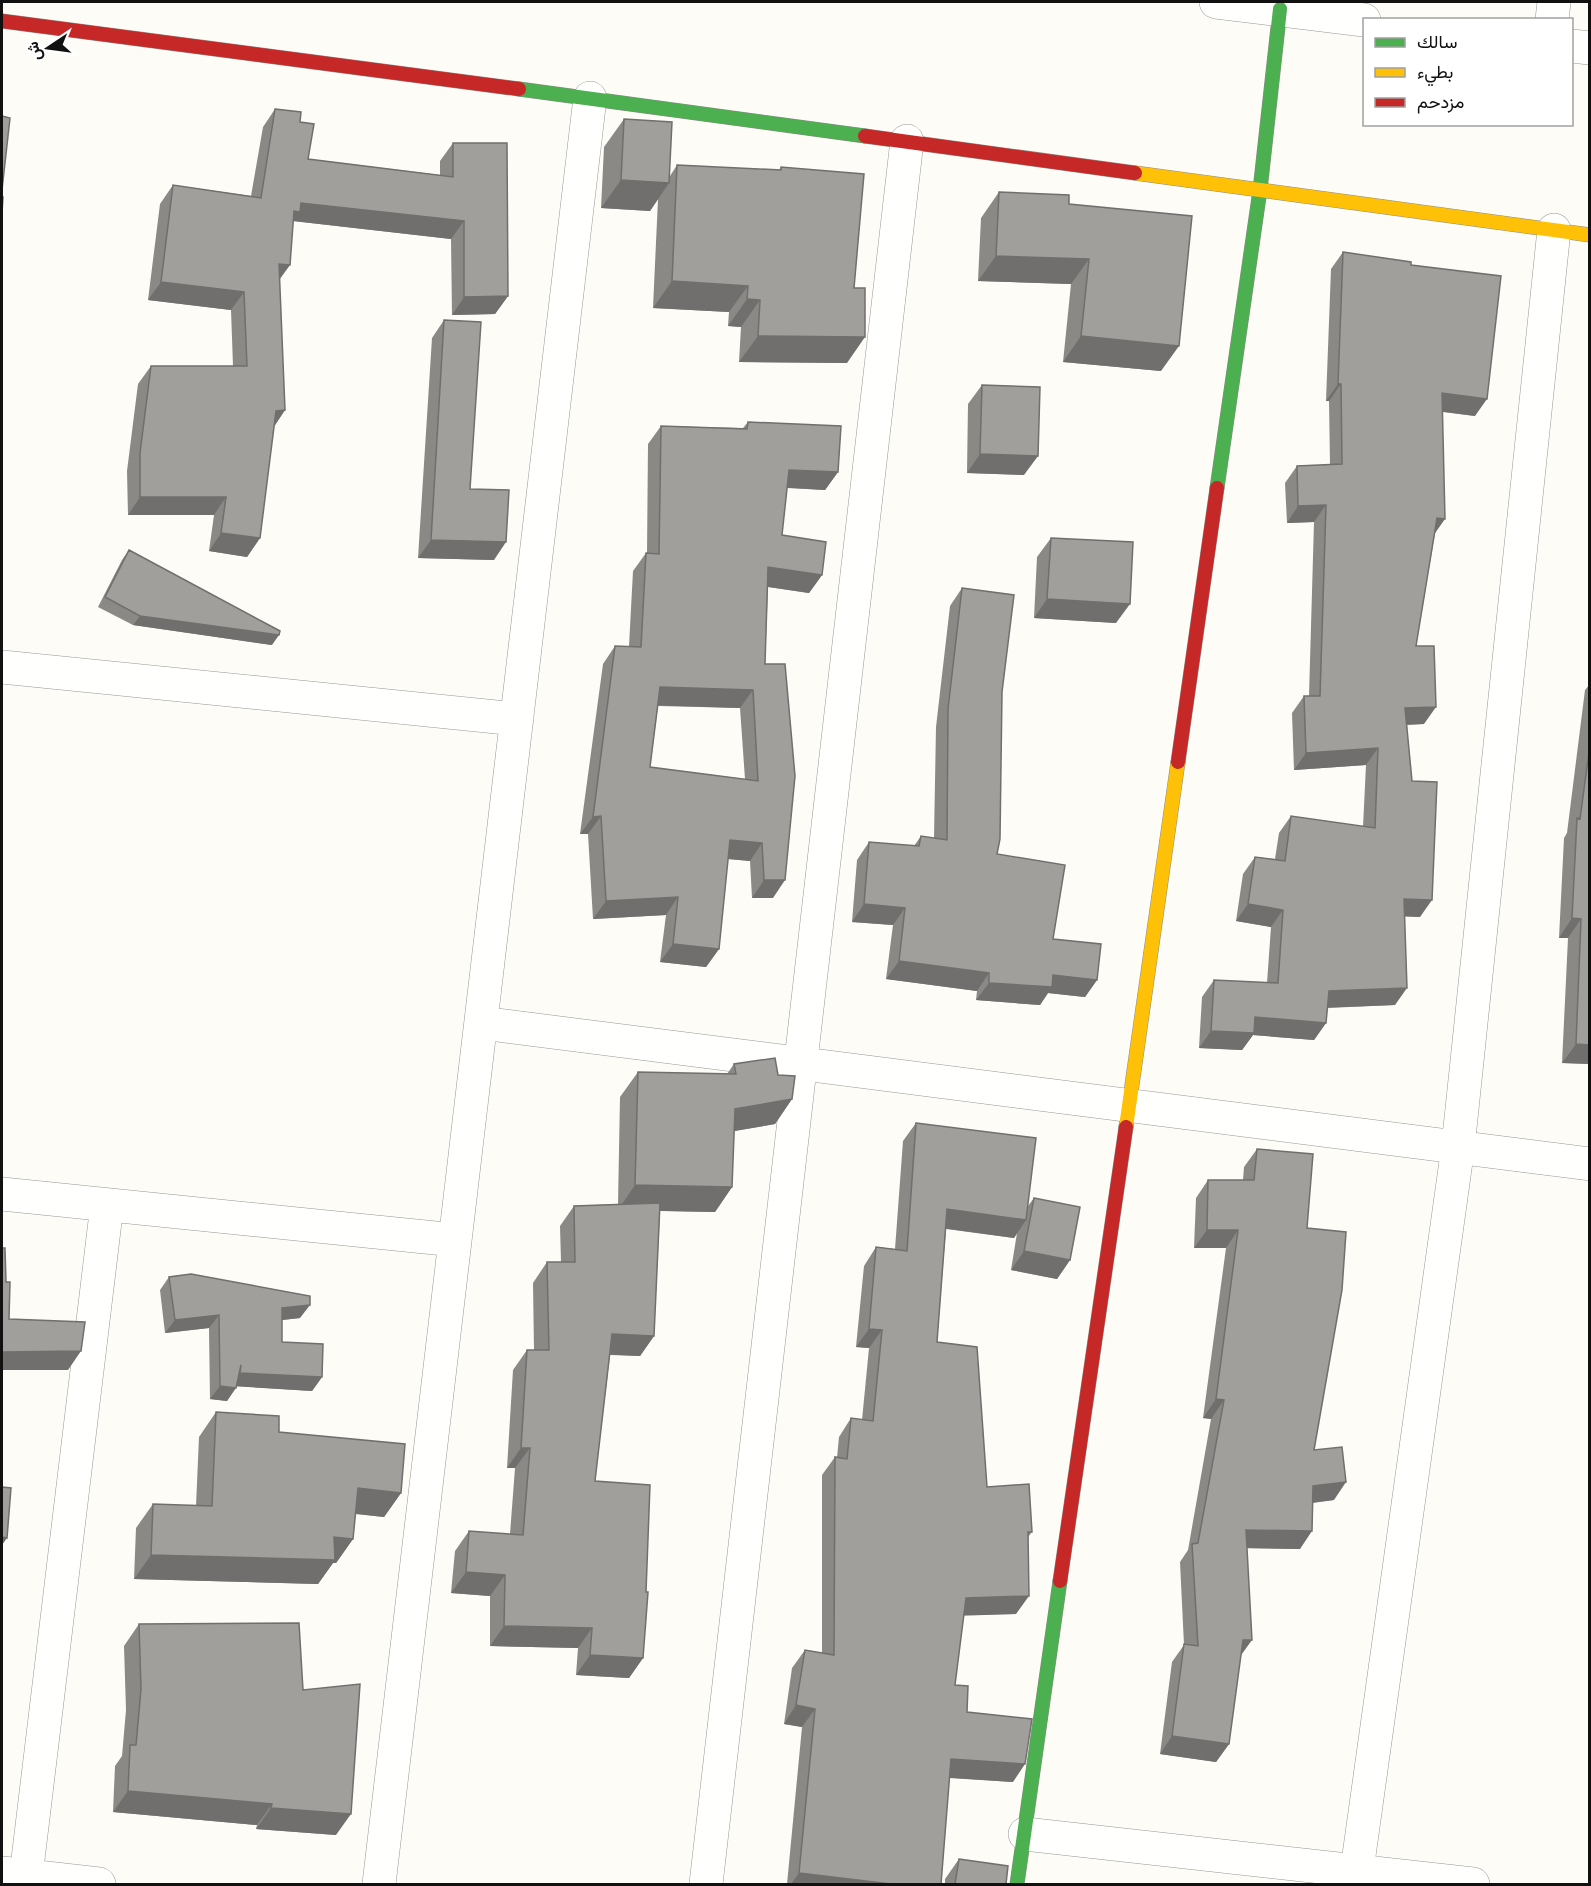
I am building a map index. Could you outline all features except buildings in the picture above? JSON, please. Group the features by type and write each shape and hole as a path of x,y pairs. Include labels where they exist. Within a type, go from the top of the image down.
{"street":[{"path":"1222,2 1363,20"},
{"path":"1552,18 1554,2"},
{"path":"1017,1884 1260,190 1280,9"},
{"path":"2,21 590,98 1590,235"},
{"path":"1573,46 1590,48"},
{"path":"379,1884 590,98"},
{"path":"706,1884 907,141"},
{"path":"1356,1878 1458,1147 1554,230"},
{"path":"2,667 517,719"},
{"path":"481,1023 1590,1164"},
{"path":"2,1194 455,1240"},
{"path":"99,1884 18,1878 107,1205"},
{"path":"1025,1834 1356,1878 1473,1884"}],"traffic: fast":[{"path":"1217,488 1260,190 1280,9"},
{"path":"519,89 865,136"},
{"path":"1017,1884 1060,1581"}],"traffic: slow":[{"path":"1135,173 1590,235"},
{"path":"1126,1127 1178,762"}],"traffic: jam":[{"path":"2,21 519,89"},
{"path":"865,136 1135,173"},
{"path":"1178,762 1217,488"},
{"path":"1060,1581 1126,1127"}]}
